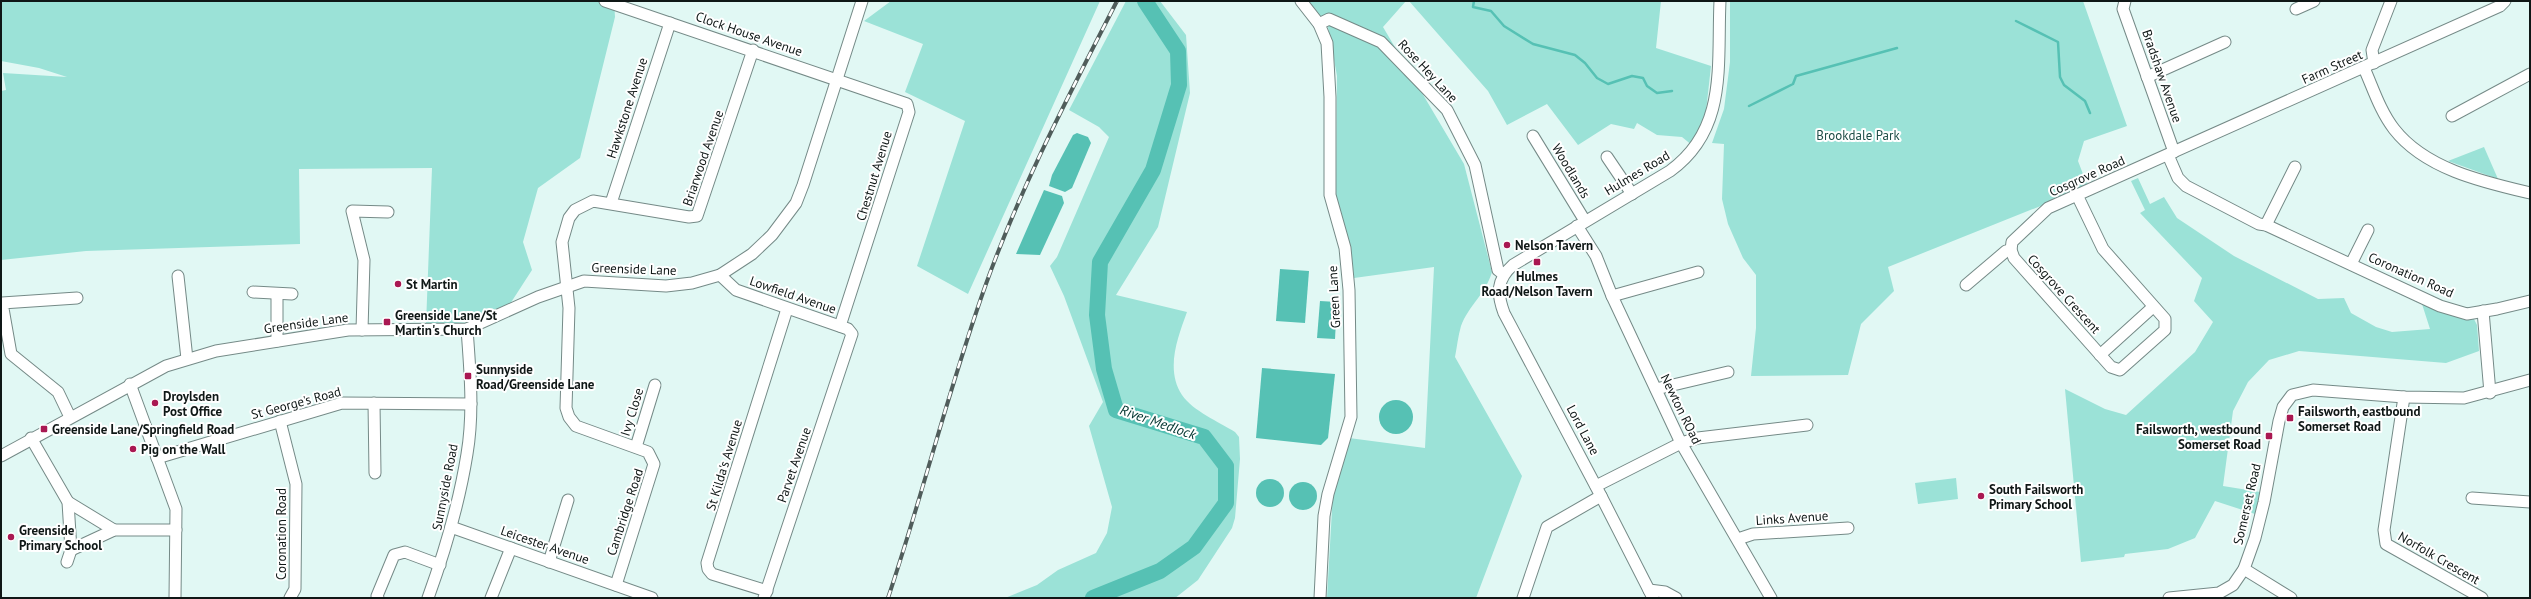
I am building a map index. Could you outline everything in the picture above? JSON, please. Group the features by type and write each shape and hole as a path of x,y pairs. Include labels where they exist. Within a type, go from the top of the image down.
{"street":[{"name":"Clock House Avenue","path":"605,1 838,79"},
{"name":"Greenside Lane","path":"1,456 130,384 166,366 216,351 348,330 467,329 566,286 584,281 666,286 692,283 720,275 752,254 772,235 796,203 838,79 862,1"},
{"name":"Green Lane","path":"1301,1 1319,24 1327,43 1330,89 1331,202 1348,270 1351,417 1328,494 1324,516 1320,598"},
{"name":"Hulmes Road","path":"1503,274 1525,257 1683,162 1701,140 1708,126 1715,100 1720,1"},
{"path":"2296,9 2314,1"},
{"path":"2391,1 2372,50 2369,66 2383,112 2406,142 2447,168 2497,185 2530,193"},
{"name":"Farm Street","path":"2171,153 2369,66 2500,6 2505,1"},
{"name":"Bradshaw Avenue","path":"2124,5 2171,153"},
{"name":"Rose Hey Lane","path":"1319,24 1329,19 1340,22 1381,42 1447,110 1475,165 1498,270 1503,274"},
{"name":"Hawkstone Avenue","path":"611,203 670,22"},
{"path":"2147,76 2225,42"},
{"name":"Briarwood Avenue","path":"566,286 562,242 569,218 575,210 593,201 689,217 697,216 754,50"},
{"path":"2452,116 2530,74"},
{"name":"Chestnut Avenue","path":"838,79 900,101 909,108 840,326"},
{"name":"Woodlands","path":"1533,136 1581,223"},
{"name":"Cosgrove Road","path":"2011,250 2012,242 2048,208 2171,153"},
{"name":"Coronation Road","path":"2171,153 2178,178 2186,186 2259,224 2266,225 2440,306 2467,314 2530,301"},
{"path":"1607,157 1632,194"},
{"path":"2266,225 2295,167"},
{"name":"Cosgrove Crescent","path":"2011,250 2014,258 2100,355 2111,367 2120,370 2165,330 2165,319 2103,249 2077,195"},
{"path":"362,330 364,260 352,211 388,212"},
{"name":"Newton ROad","path":"1581,223 1612,296 1682,443 1771,598"},
{"name":"Coronation Road","path":"2351,264 2368,230"},
{"path":"1966,285 2006,251 2011,250"},
{"path":"1612,296 1698,272"},
{"name":"Lord Lane","path":"1503,274 1498,290 1504,313 1599,491 1650,594"},
{"name":"Lowfield Avenue","path":"720,275 736,290 851,331 851,342"},
{"path":"178,276 187,360"},
{"name":"Cambridge Road","path":"566,286 568,308 566,408 569,417 580,428 636,447 651,455 654,469 616,585"},
{"path":"253,292 292,294"},
{"path":"277,294 277,341"},
{"path":"70,417 58,392 11,354 2,303 77,298"},
{"name":"Cosgrove Crescent","path":"2100,355 2153,306"},
{"name":"St Kilda's Avenue","path":"765,594 712,574 708,569 707,563 787,309"},
{"path":"2483,311 2490,393"},
{"name":"Sunnyside Road","path":"430,597 451,527 468,453 471,404 467,329"},
{"name":"Parvet Avenue","path":"765,594 851,342"},
{"path":"1656,389 1728,372"},
{"name":"Somerset Road","path":"2170,598 2211,594 2230,594 2244,569 2255,538 2264,502 2282,407 2292,395 2313,390 2404,397 2464,398 2490,393 2530,380"},
{"path":"130,384 176,509 175,598"},
{"name":"Ivy Close","path":"636,447 655,385"},
{"name":"Norfolk Crescent","path":"2404,397 2384,530 2386,544 2482,598"},
{"name":"St George's Road","path":"157,458 342,403 471,404"},
{"path":"374,403 376,472"},
{"name":"Coronation Road","path":"280,421 296,484 295,589 290,598"},
{"path":"1523,598 1547,527 1599,491 1682,443 1698,438 1808,425"},
{"path":"31,438 68,502 71,550 67,562"},
{"path":"2472,498 2530,502"},
{"path":"549,562 568,500"},
{"path":"68,502 114,530"},
{"name":"Leicester Avenue","path":"451,527 652,598"},
{"name":"Links Avenue","path":"1738,539 1753,534 1848,528"},
{"path":"71,550 114,530 176,530"},
{"path":"491,598 511,548"},
{"path":"378,598 377,596 394,555 404,552 440,565"},
{"path":"2244,569 2291,598"},
{"path":"1650,594 1665,592 1676,598"}],"green space":[{"path":"1,1 614,1 615,17 580,158 538,188 523,242 532,270 510,304 469,322 426,325 432,168 299,169 300,244 86,251 1,260 1,91 6,90 3,73 67,77 39,68 1,61"},
{"path":"891,1 1100,1 968,294 917,266 965,121 905,92 923,44 864,21"},
{"path":"1126,1 1160,1 1186,35 1190,93 1158,227 1116,295 1187,312 1177,342 1174,375 1182,395 1187,401 1199,411 1235,432 1239,437 1240,459 1235,518 1232,528 1198,580 1175,598 1005,598 1037,585 1058,570 1096,553 1107,533 1112,507 1089,426 1103,402 1064,296 1050,266 1057,257 1109,137 1099,127 1069,110"},
{"path":"1307,1 1406,1 1383,27 1464,164 1492,272 1485,287 1464,319 1458,338 1455,357 1522,476 1476,598 1327,598 1333,492 1349,438 1425,448 1434,267 1354,278 1351,255 1336,202 1337,76 1328,27"},
{"path":"1409,1 1661,1 1656,48 1711,66 1705,120 1693,146 1682,137 1657,135 1637,123 1634,129 1611,124 1578,145 1547,104 1507,125 1488,91"},
{"name":"Brookdale Park","path":"1730,1 2083,1 2127,126 2084,141 2078,161 2088,187 1888,267 1894,291 1861,324 1848,375 1751,376 1756,328 1756,275 1743,258 1728,224 1722,199 1724,144 1712,143 1724,109 1730,62"},
{"path":"2484,147 2498,179 2448,161"},
{"path":"2138,178 2150,204 2164,197 2177,218 2234,256 2318,299 2344,298 2351,313 2376,327 2392,332 2430,329 2422,304 2440,311 2474,319 2477,325 2479,351 2446,363 2299,351 2269,360 2248,382 2233,411 2223,486 2260,492 2255,514 2215,501 2195,538 2168,549 2125,554 2124,557 2081,562 2065,389 2105,409 2126,415 2195,352 2213,322 2194,301 2202,278 2140,213 2145,210 2131,181"},
{"path":"1956,478 1958,499 1918,504 1915,483"}],"shaded area":[{"path":"1077,133 1088,137 1091,143 1072,188 1065,192 1049,186 1052,175 1073,135"},
{"path":"1044,190 1062,196 1064,203 1040,255 1016,254"},
{"path":"1280,269 1309,271 1305,323 1276,321"},
{"path":"1320,301 1337,302 1335,339 1317,338"},
{"path":"1262,368 1335,374 1328,438 1321,445 1256,438"},
{"path":"1399,400 1408,405 1412,410 1412,424 1408,429 1403,433 1393,434 1389,433 1380,424 1379,414 1380,410 1389,401"},
{"path":"1270,479 1280,483 1284,493 1280,503 1270,507 1260,503 1256,493 1260,483"},
{"path":"1303,482 1313,486 1317,496 1313,506 1303,510 1293,506 1289,496 1293,486"}],"waterway":[{"name":"River Medlock","path":"1093,598 1160,571 1194,547 1226,503 1226,466 1204,437 1116,410 1104,369 1097,315 1100,262 1153,170 1179,85 1178,51 1145,1"},
{"path":"1474,1 1473,7 1491,11 1504,26 1533,44 1575,55 1585,63 1597,78 1608,84 1632,76 1643,78 1647,86 1657,93 1672,91"},
{"path":"2016,21 2058,42 2060,77 2064,85 2085,101 2090,113"},
{"path":"1749,106 1793,84 1796,76 1897,48"}],"railway":[{"path":"888,598 960,362 1000,247 1047,140 1117,1"}],"place":[{"name":"Nelson Tavern","path":"1507,245"},
{"name":"Hulmes Road/Nelson Tavern","path":"1537,262"},
{"name":"St Martin","path":"398,284"},
{"name":"Greenside Lane/St Martin's Church","path":"387,322"},
{"name":"Sunnyside Road/Greenside Lane","path":"468,376"},
{"name":"Droylsden Post Office","path":"155,403"},
{"name":"Failsworth, eastbound Somerset Road","path":"2290,418"},
{"name":"Greenside Lane/Springfield Road","path":"44,429"},
{"name":"Failsworth, westbound Somerset Road","path":"2269,436"},
{"name":"Pig on the Wall","path":"133,449"},
{"name":"South Failsworth Primary School","path":"1981,496"},
{"name":"Greenside Primary School","path":"11,537"}]}
